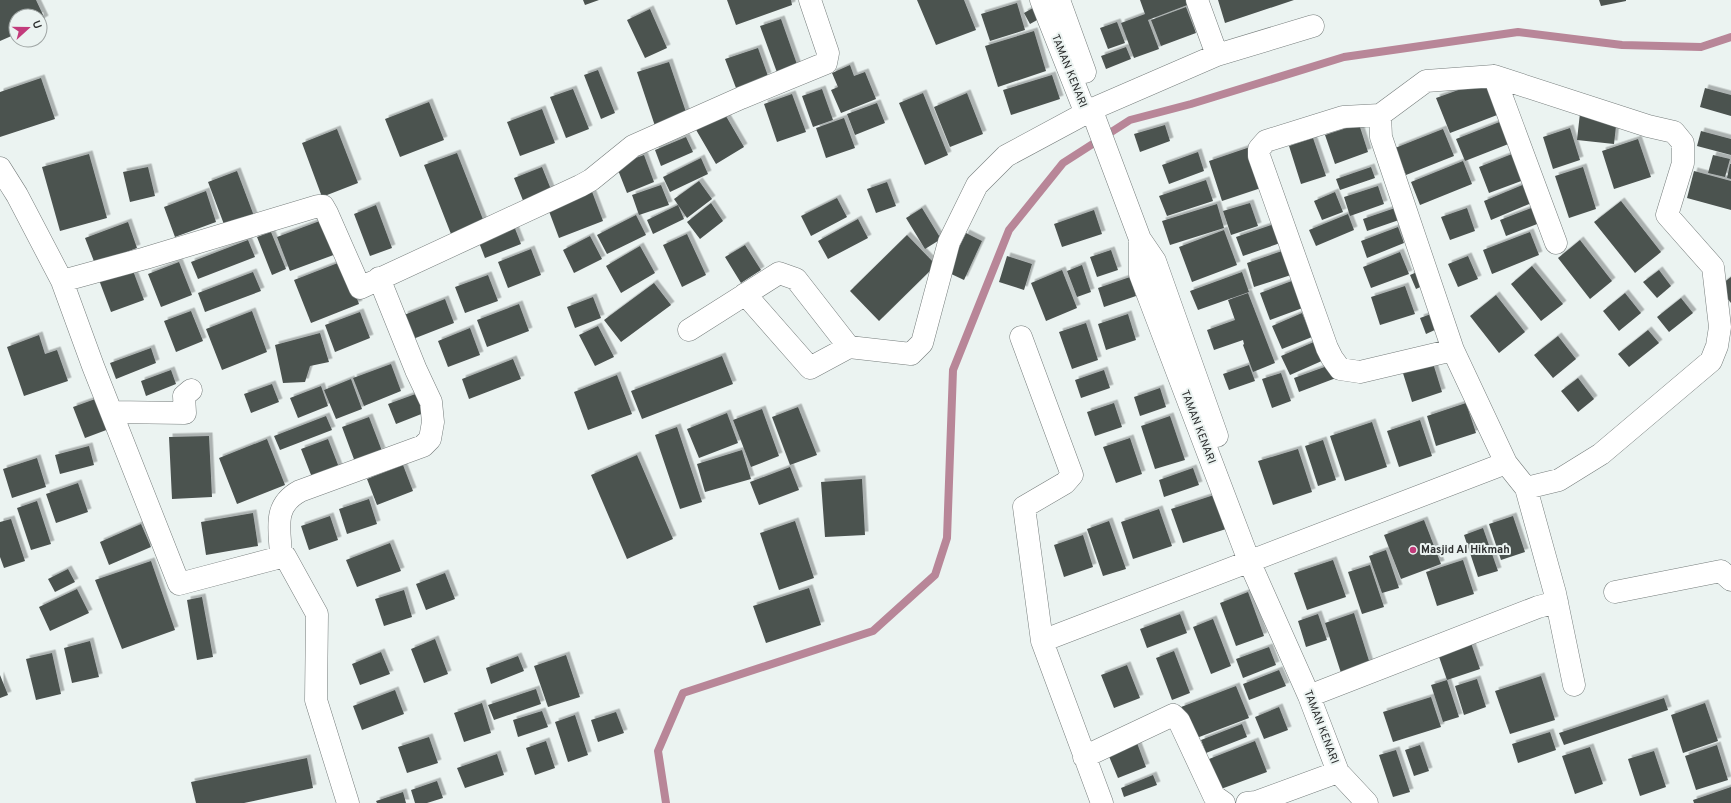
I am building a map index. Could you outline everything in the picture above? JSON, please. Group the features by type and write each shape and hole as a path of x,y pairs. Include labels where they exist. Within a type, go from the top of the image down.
{"street":[{"path":"62,281 146,258 318,206 323,206 328,212 360,288 580,186 597,175 633,146 741,98 826,64 828,53 810,0"},
{"name":"TAMAN KENARI","path":"1041,0 1093,116 1140,239 1155,261 1255,559 1338,772 1252,803"},
{"path":"1059,0 1093,116"},
{"path":"1197,0 1217,55"},
{"path":"745,294 810,368 849,346 911,354 922,343 949,242 977,185 1006,156 1093,116 1217,55 1313,26"},
{"path":"1494,76 1556,243"},
{"path":"1453,350 1360,372 1340,369 1327,348 1259,156 1259,149 1266,141 1343,117 1380,115 1426,81 1494,76 1648,126 1674,132 1683,143 1683,163 1667,215 1713,267 1720,328 1717,346 1711,361 1601,454 1559,480 1526,488"},
{"path":"1380,115 1381,136 1453,350 1506,462 1526,488 1557,602 1574,685"},
{"path":"0,168 62,281 179,584 285,556 317,614 316,700 348,803"},
{"path":"689,330 779,273 796,279 849,346"},
{"path":"281,556 279,514 284,504 291,496 300,491 423,446 430,439 433,422 431,402 416,370 379,278"},
{"path":"1021,337 1072,475 1065,483 1024,507 1042,641 1102,803"},
{"path":"112,412 185,412 184,396 191,390"},
{"path":"1042,641 1506,462"},
{"path":"1615,592 1721,571 1731,580"},
{"path":"1309,696 1538,607 1557,602"},
{"path":"1084,757 1173,714 1179,721 1214,796 1224,803"},
{"path":"1338,772 1367,803"}],"building":[{"path":"0,0 36,0 40,8 8,8 8,38 0,41"},
{"path":"583,0 599,0 585,5"},
{"path":"727,0 791,0 792,5 736,25"},
{"path":"917,0 964,0 976,30 936,45"},
{"path":"1140,0 1188,0 1190,4 1148,20 1159,49 1134,58 1121,23 1145,14"},
{"path":"1218,0 1294,0 1225,23"},
{"path":"1599,0 1626,0 1626,1 1601,6"},
{"path":"1017,3 1025,30 990,41 981,14"},
{"path":"1040,4 1046,15 1030,24 1024,13"},
{"path":"1186,7 1196,33 1161,46 1151,20"},
{"path":"650,9 667,48 645,58 627,20"},
{"path":"781,19 799,70 779,78 760,26"},
{"path":"1117,22 1125,43 1108,49 1100,28"},
{"path":"1034,31 1046,71 998,87 985,46"},
{"path":"1126,47 1131,59 1106,69 1101,56"},
{"path":"758,48 768,76 736,88 725,59"},
{"path":"669,62 687,115 655,126 637,72"},
{"path":"850,65 854,76 865,72 876,99 841,113 831,90 838,87 832,73"},
{"path":"598,70 615,113 601,119 584,75"},
{"path":"1052,75 1060,99 1011,115 1003,90"},
{"path":"41,78 55,119 0,137 0,92"},
{"path":"1489,79 1505,112 1450,133 1436,98"},
{"path":"1705,88 1731,95 1731,116 1700,107"},
{"path":"573,89 589,129 566,138 550,97"},
{"path":"822,89 833,120 813,127 802,96"},
{"path":"923,93 948,155 925,165 899,103"},
{"path":"967,93 983,134 950,147 934,107"},
{"path":"792,94 806,132 777,142 764,104"},
{"path":"429,102 444,140 400,157 385,119"},
{"path":"877,103 885,123 855,135 847,114"},
{"path":"542,109 555,143 520,156 507,122"},
{"path":"723,111 744,147 716,164 695,128"},
{"path":"1580,113 1617,117 1614,144 1577,140"},
{"path":"844,118 855,148 826,158 816,128"},
{"path":"1502,121 1511,143 1465,161 1456,139"},
{"path":"1359,124 1368,152 1335,164 1325,135"},
{"path":"1165,125 1170,141 1140,152 1134,134"},
{"path":"1570,128 1580,160 1553,169 1543,137"},
{"path":"337,129 358,183 322,197 302,143"},
{"path":"1443,129 1454,156 1406,175 1395,148"},
{"path":"1701,131 1731,139 1731,155 1697,146"},
{"path":"686,137 693,152 661,166 655,150"},
{"path":"1313,138 1326,176 1301,184 1289,146"},
{"path":"1638,139 1651,177 1614,189 1602,151"},
{"path":"1253,146 1267,186 1222,201 1209,161"},
{"path":"1198,152 1204,171 1169,184 1162,165"},
{"path":"1517,152 1527,179 1489,193 1479,167"},
{"path":"457,153 484,222 451,234 424,165"},
{"path":"89,154 107,218 60,231 42,167"},
{"path":"644,155 654,182 627,193 616,165"},
{"path":"1713,155 1730,159 1725,177 1708,173"},
{"path":"701,158 708,174 670,192 663,177"},
{"path":"1463,161 1472,184 1420,205 1411,182"},
{"path":"1731,164 1731,179 1727,178"},
{"path":"148,167 155,196 130,202 123,172"},
{"path":"542,167 552,192 524,203 514,178"},
{"path":"1371,167 1375,178 1340,190 1336,179"},
{"path":"1583,167 1596,209 1569,218 1555,176"},
{"path":"237,171 254,216 225,227 208,182"},
{"path":"1694,171 1731,181 1731,210 1687,198"},
{"path":"1206,180 1213,201 1167,216 1159,196"},
{"path":"699,181 712,199 687,218 674,199"},
{"path":"887,182 896,206 876,213 867,189"},
{"path":"1527,183 1534,202 1491,220 1484,201"},
{"path":"661,185 669,205 639,215 632,195"},
{"path":"1378,186 1384,204 1350,216 1344,197"},
{"path":"591,189 603,221 559,238 547,206"},
{"path":"206,191 216,222 175,237 164,207"},
{"path":"1335,192 1343,212 1322,220 1314,201"},
{"path":"837,198 847,217 811,236 801,216"},
{"path":"1621,201 1661,252 1635,273 1594,222"},
{"path":"711,203 723,221 700,239 687,222"},
{"path":"1250,203 1258,226 1231,235 1223,211"},
{"path":"1217,204 1224,228 1170,245 1162,221"},
{"path":"376,205 392,248 370,256 354,214"},
{"path":"678,205 684,219 653,234 647,220"},
{"path":"1539,205 1545,221 1506,236 1500,220"},
{"path":"922,208 941,239 925,249 906,218"},
{"path":"1395,208 1399,220 1367,231 1363,219"},
{"path":"1467,208 1475,231 1450,240 1441,217"},
{"path":"1094,210 1102,234 1062,247 1054,224"},
{"path":"1348,214 1354,230 1316,246 1309,230"},
{"path":"636,215 646,235 607,254 597,235"},
{"path":"325,219 339,253 290,271 277,237"},
{"path":"858,219 868,238 828,259 818,241"},
{"path":"128,222 137,248 95,264 85,238"},
{"path":"1280,222 1286,241 1243,256 1236,237"},
{"path":"514,226 521,244 485,258 478,240"},
{"path":"1398,227 1404,243 1367,258 1361,241"},
{"path":"1224,230 1237,265 1192,282 1179,247"},
{"path":"271,232 286,269 272,275 257,237"},
{"path":"1530,232 1539,255 1492,274 1483,250"},
{"path":"966,233 982,241 964,280 947,272"},
{"path":"687,234 706,275 682,287 663,245"},
{"path":"907,235 936,265 879,321 850,291"},
{"path":"590,236 602,259 574,273 563,250"},
{"path":"248,240 255,257 198,279 191,262"},
{"path":"1580,240 1612,281 1590,299 1558,258"},
{"path":"745,245 761,270 741,283 725,257"},
{"path":"640,246 655,273 621,293 606,266"},
{"path":"531,249 541,275 508,288 498,262"},
{"path":"1111,250 1118,270 1097,277 1090,257"},
{"path":"1285,250 1294,274 1254,287 1247,263"},
{"path":"1400,252 1409,274 1371,288 1363,267"},
{"path":"1007,256 1032,264 1024,290 999,282"},
{"path":"1468,256 1478,279 1458,287 1448,264"},
{"path":"343,261 359,304 311,323 294,280"},
{"path":"179,262 192,295 161,307 148,274"},
{"path":"1082,265 1091,292 1077,297 1067,271"},
{"path":"1532,266 1563,304 1541,321 1511,284"},
{"path":"132,268 144,300 111,312 99,280"},
{"path":"1424,269 1429,283 1416,289 1410,275"},
{"path":"1062,270 1077,308 1046,321 1031,283"},
{"path":"1659,270 1671,286 1657,298 1643,282"},
{"path":"253,272 261,291 205,312 198,293"},
{"path":"1242,272 1249,292 1198,310 1190,291"},
{"path":"488,275 498,301 465,313 455,287"},
{"path":"1130,277 1136,296 1104,307 1098,288"},
{"path":"1731,277 1731,303 1718,287"},
{"path":"1297,279 1308,306 1270,320 1260,293"},
{"path":"654,283 671,305 621,342 604,320"},
{"path":"1405,286 1415,314 1380,325 1371,297"},
{"path":"1248,293 1275,363 1253,372 1243,345 1243,340 1214,350 1207,330 1235,320 1228,300"},
{"path":"1625,293 1641,313 1619,331 1603,311"},
{"path":"1496,295 1525,332 1499,353 1470,316"},
{"path":"593,297 601,318 575,328 567,307"},
{"path":"1681,298 1693,313 1669,332 1657,317"},
{"path":"445,299 454,323 413,339 404,315"},
{"path":"519,304 529,331 487,347 477,320"},
{"path":"191,311 203,341 176,352 164,321"},
{"path":"252,311 267,352 222,370 206,329"},
{"path":"360,312 370,338 335,352 325,325"},
{"path":"1302,313 1312,337 1282,349 1272,326"},
{"path":"1128,314 1136,340 1106,350 1098,324"},
{"path":"1431,314 1437,329 1426,334 1420,318"},
{"path":"1086,323 1098,360 1072,369 1059,332"},
{"path":"598,326 614,357 595,366 579,335"},
{"path":"470,328 480,355 448,367 438,341"},
{"path":"1648,330 1659,343 1629,367 1618,354"},
{"path":"320,333 329,362 310,366 305,382 283,383 275,345"},
{"path":"39,335 45,354 57,350 68,381 24,396 7,347"},
{"path":"1558,336 1576,359 1553,378 1534,355"},
{"path":"1316,341 1324,360 1290,375 1281,356"},
{"path":"151,348 156,363 116,379 110,363"},
{"path":"722,356 733,384 642,419 631,391"},
{"path":"513,359 521,379 469,399 462,379"},
{"path":"1432,360 1442,392 1412,402 1402,370"},
{"path":"391,364 401,391 364,406 353,378"},
{"path":"1249,365 1255,381 1229,390 1223,374"},
{"path":"1330,365 1336,378 1299,392 1294,378"},
{"path":"171,370 176,384 146,396 141,381"},
{"path":"1104,370 1110,388 1081,398 1075,380"},
{"path":"1281,373 1291,401 1272,408 1262,379"},
{"path":"617,375 632,414 588,430 574,392"},
{"path":"1578,378 1594,399 1578,412 1561,391"},
{"path":"351,379 362,409 336,419 324,390"},
{"path":"272,384 279,402 251,413 244,394"},
{"path":"321,386 328,406 298,418 290,398"},
{"path":"1160,388 1166,407 1140,416 1134,397"},
{"path":"421,392 429,411 396,424 388,404"},
{"path":"98,398 109,429 85,438 73,407"},
{"path":"1114,403 1122,427 1095,436 1087,412"},
{"path":"1466,403 1476,433 1436,446 1427,416"},
{"path":"798,407 817,455 790,465 772,417"},
{"path":"762,409 779,456 751,467 733,420"},
{"path":"727,413 738,443 699,458 687,429"},
{"path":"326,416 332,430 280,450 274,436"},
{"path":"1170,416 1185,460 1155,469 1141,426"},
{"path":"369,417 382,451 355,462 342,427"},
{"path":"1420,420 1432,456 1399,467 1387,431"},
{"path":"1372,422 1387,467 1345,481 1330,436"},
{"path":"677,427 702,502 680,509 655,435"},
{"path":"209,436 212,497 172,499 169,437"},
{"path":"1130,438 1142,474 1116,483 1103,447"},
{"path":"267,439 285,485 237,504 219,458"},
{"path":"328,439 340,470 313,480 301,449"},
{"path":"1323,440 1336,480 1318,486 1305,446"},
{"path":"89,446 94,465 60,474 55,455"},
{"path":"1298,449 1312,492 1273,505 1258,461"},
{"path":"742,450 751,479 705,492 697,464"},
{"path":"637,455 673,539 627,559 591,475"},
{"path":"37,458 46,487 12,498 3,469"},
{"path":"403,465 413,491 377,505 367,479"},
{"path":"790,467 799,490 759,505 750,482"},
{"path":"1193,468 1199,485 1164,497 1159,480"},
{"path":"862,479 865,535 825,537 821,482"},
{"path":"78,483 88,512 56,523 46,494"},
{"path":"1214,495 1226,529 1183,543 1171,509"},
{"path":"369,499 377,524 347,534 339,509"},
{"path":"37,501 51,544 31,550 17,508"},
{"path":"1159,509 1172,546 1133,559 1121,522"},
{"path":"253,513 258,546 206,555 201,522"},
{"path":"330,516 338,540 309,550 301,526"},
{"path":"1513,516 1525,552 1501,560 1489,524"},
{"path":"11,519 25,561 4,568 0,557 0,522"},
{"name":"Masjid Al Hikmah","path":"1424,520 1441,564 1401,579 1384,535"},
{"path":"795,521 814,578 779,590 760,533"},
{"path":"1109,521 1126,569 1103,576 1087,529"},
{"path":"141,524 151,547 109,565 100,542"},
{"path":"1483,528 1498,571 1478,577 1464,535"},
{"path":"1083,535 1093,567 1064,577 1054,545"},
{"path":"390,543 401,571 357,587 346,560"},
{"path":"1386,550 1399,588 1382,593 1369,556"},
{"path":"1333,560 1346,597 1307,610 1294,573"},
{"path":"1463,560 1474,594 1437,606 1426,572"},
{"path":"151,561 175,630 122,649 95,580"},
{"path":"1370,565 1384,607 1362,614 1348,572"},
{"path":"68,569 75,582 55,592 48,579"},
{"path":"445,573 455,599 426,610 416,584"},
{"path":"809,588 821,625 766,643 753,606"},
{"path":"77,589 89,613 50,631 39,607"},
{"path":"404,590 412,617 384,626 375,599"},
{"path":"1248,592 1264,636 1236,646 1220,603"},
{"path":"202,597 213,657 197,660 187,600"},
{"path":"1354,613 1370,664 1341,673 1325,623"},
{"path":"1180,614 1187,633 1147,648 1140,629"},
{"path":"1318,614 1327,640 1306,647 1298,621"},
{"path":"1213,619 1231,666 1211,674 1193,627"},
{"path":"435,639 448,674 424,683 411,649"},
{"path":"1470,640 1480,669 1447,680 1437,651"},
{"path":"90,641 99,677 72,683 64,648"},
{"path":"1269,647 1276,665 1243,678 1236,659"},
{"path":"1174,651 1190,693 1172,700 1156,658"},
{"path":"381,652 390,674 360,685 352,664"},
{"path":"52,653 61,694 36,700 26,659"},
{"path":"566,655 580,697 548,707 534,666"},
{"path":"518,656 524,671 491,684 486,668"},
{"path":"1127,665 1140,698 1114,708 1101,675"},
{"path":"1279,670 1286,686 1249,700 1243,684"},
{"path":"0,675 8,695 0,698"},
{"path":"1541,676 1555,720 1510,734 1495,691"},
{"path":"1477,679 1486,707 1464,715 1455,686"},
{"path":"1447,680 1459,717 1443,722 1431,685"},
{"path":"1236,686 1249,718 1194,739 1181,707"},
{"path":"536,689 541,704 494,720 488,705"},
{"path":"395,690 404,714 362,730 353,706"},
{"path":"1431,697 1441,727 1393,742 1383,712"},
{"path":"1664,698 1668,710 1564,745 1559,733"},
{"path":"482,703 491,733 464,742 454,713"},
{"path":"1705,703 1718,741 1683,753 1671,715"},
{"path":"1279,707 1288,730 1264,739 1255,717"},
{"path":"542,711 548,727 518,737 513,720"},
{"path":"616,712 624,733 598,742 591,720"},
{"path":"575,715 588,755 568,762 555,722"},
{"path":"1242,724 1247,737 1206,753 1201,740"},
{"path":"1550,732 1556,750 1518,763 1512,744"},
{"path":"429,737 438,763 407,773 398,747"},
{"path":"546,741 555,768 535,775 526,748"},
{"path":"1255,741 1267,772 1221,789 1209,759"},
{"path":"1137,743 1146,767 1118,778 1108,754"},
{"path":"1420,745 1429,771 1414,776 1405,750"},
{"path":"1717,745 1728,780 1696,790 1685,756"},
{"path":"1590,747 1603,784 1575,794 1562,756"},
{"path":"1396,750 1410,792 1393,797 1379,755"},
{"path":"1654,751 1666,787 1640,796 1628,759"},
{"path":"497,754 504,775 465,788 457,768"},
{"path":"307,758 313,788 244,803 196,803 191,782"},
{"path":"1153,775 1157,785 1124,797 1121,788"},
{"path":"437,781 443,798 427,803 415,803 411,790"},
{"path":"1731,787 1731,803 1694,803 1693,800"},
{"path":"403,792 406,803 377,803 376,801"}],"waterway":[{"path":"666,803 658,751 683,693 873,631 935,575 947,538 953,370 1009,230 1063,163 1130,120 1191,104 1344,57 1518,32 1622,45 1701,47 1731,37"}],"place":[{"name":"Masjid Al Hikmah","path":"1413,550"}]}
